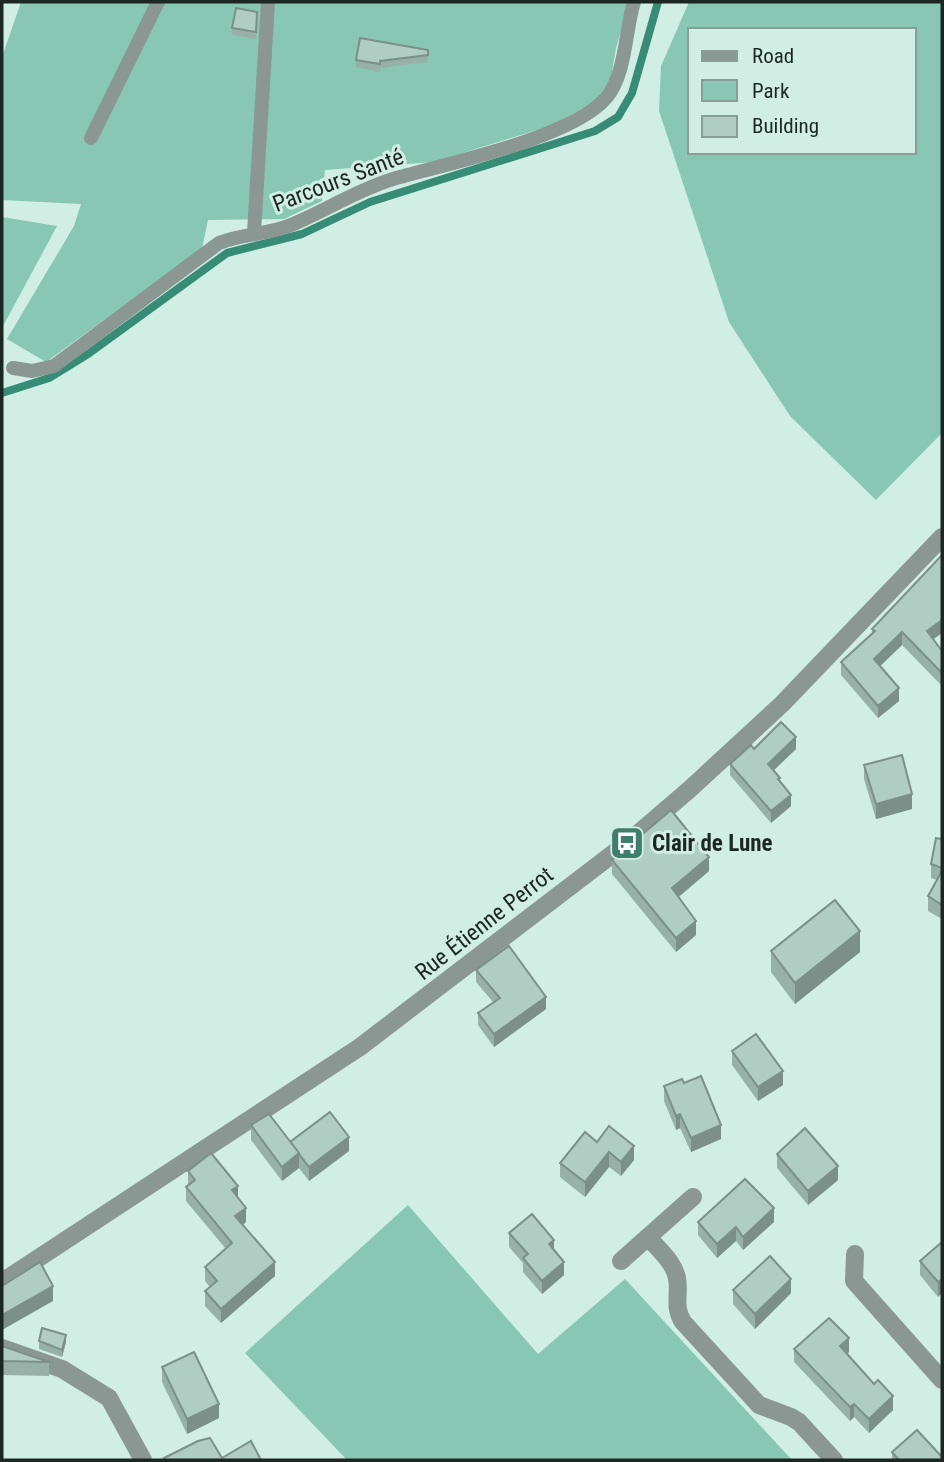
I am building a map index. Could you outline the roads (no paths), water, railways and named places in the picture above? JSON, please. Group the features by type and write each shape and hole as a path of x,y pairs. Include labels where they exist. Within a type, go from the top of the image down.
{"street":[{"name":"Rue Étienne Perrot","path":"2,1282 360,1047 627,843 782,704 942,537"},
{"path":"621,1261 692,1197"},
{"path":"648,1237 673,1267 677,1279 677,1312 683,1322 758,1405 799,1422 834,1460"},
{"path":"855,1254 855,1281 942,1380"},
{"path":"2,1348 62,1368 109,1398 143,1460"}],"lane":[{"path":"91,138 158,2"},
{"path":"254,233 268,2"},
{"name":"Parcours Santé","path":"13,368 32,371 54,366 219,243 238,236 275,231 391,180 435,169 575,122 597,108 608,96 622,60 634,2"}],"waterway":[{"path":"2,393 49,378 88,354 227,253 302,234 370,202 595,131 618,117 632,93 658,2"}],"place":[{"name":"Clair de Lune","path":"627,843"}]}
